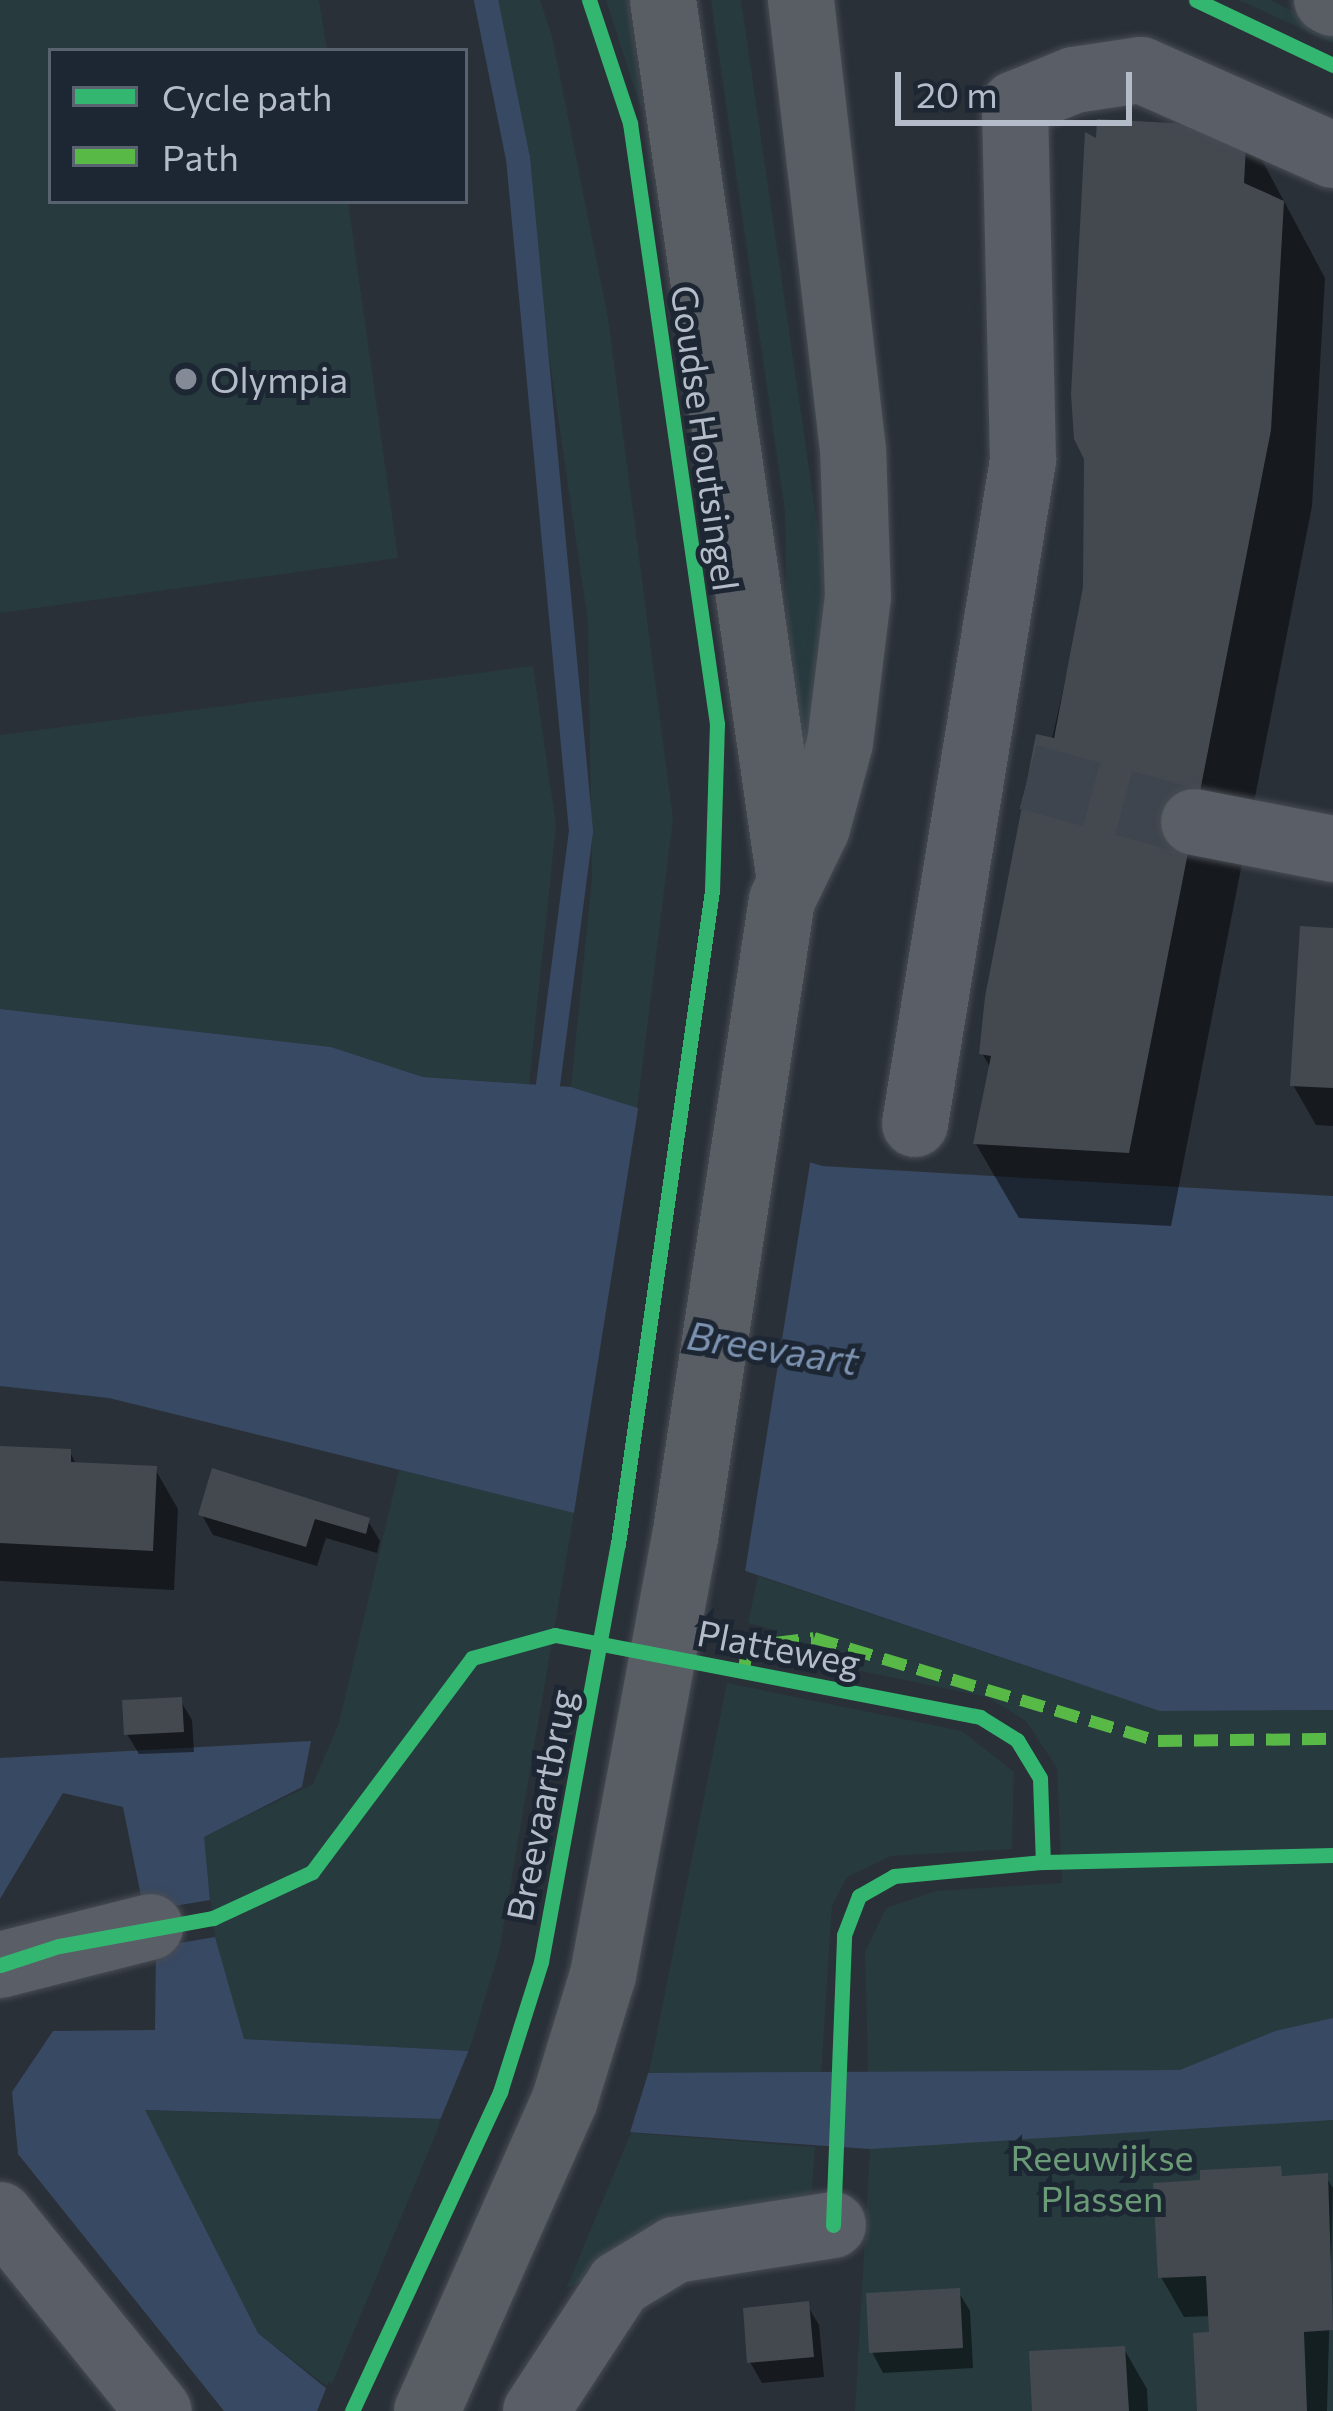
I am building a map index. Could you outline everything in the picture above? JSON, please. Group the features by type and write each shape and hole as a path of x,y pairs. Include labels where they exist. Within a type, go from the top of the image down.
{"main road":[{"name":"Goudse Houtsingel","path":"663,0 785,887"},
{"path":"427,2411 565,2099 603,1975 685,1538 785,887 817,829 840,743 858,597 843,337 804,4"}],"street":[{"path":"915,1124 1002,772 1023,460 1015,104 1074,80 1141,70 1324,151"},
{"path":"1194,822 1333,849"},
{"path":"0,1965 150,1927"},
{"path":"0,2216 158,2411"},
{"path":"536,2411 568,2350 619,2284 675,2250 832,2225"}],"green space":[{"name":"Olympia","path":"0,0 319,0 327,48 48,48 48,204 348,204 398,558 0,613"},
{"path":"497,0 540,0 552,36 608,318 673,819 637,1108 571,1087 592,878 588,622"},
{"path":"606,0 628,0 642,106 640,106"},
{"path":"711,0 741,0 830,613 803,827 788,697 785,511"},
{"path":"1239,0 1270,0 1333,30 1333,43"},
{"path":"533,666 556,825 529,1084 423,1077 331,1047 0,1009 0,735"},
{"path":"399,1470 574,1513 499,1952 469,2051 243,2039 215,1937 203,1837 313,1784 339,1723"},
{"name":"Reeuwijkse Plassen","path":"758,1576 1074,1682 1333,1588 1333,2411 855,2411 870,2149 865,1952 886,1908 936,1891 1062,1883 1057,1768 1026,1721 987,1697 769,1652 774,1630 748,1623"},
{"path":"727,1683 962,1731 1014,1772 1012,1849 891,1856 847,1877 832,1906 821,2075 649,2073"},
{"path":"144,2110 442,2119 330,2389 258,2333"},
{"path":"631,2133 815,2147 812,2191 786,2216 660,2240 566,2289"}],"water":[{"name":"Breevaart","path":"0,1009 331,1047 423,1077 571,1087 822,1166 1333,1196 1333,1710 1160,1711 574,1513 109,1398 0,1386"},
{"path":"311,1741 302,1787 204,1837 210,1900 144,1911 123,1807 63,1793 0,1899 0,1758"},
{"path":"215,1937 244,2039 469,2051 649,2073 1180,2070 1275,2031 1333,2018 1333,2120 870,2149 442,2119 145,2110 258,2333 354,2411 224,2411 18,2154 12,2092 53,2031 155,2030 156,1947"}],"pier":[{"path":"639,1103 811,1157 744,1578 573,1519"},
{"path":"471,2045 650,2067 628,2139 438,2125"},
{"path":"329,2381 358,2407 360,2411 317,2411"}],"building":[{"path":"1097,119 1247,127 1244,183 1284,201 1271,430 1129,1153 973,1144 991,1056 979,1054 985,997 1036,734 1054,738 1083,587 1084,459 1074,439 1071,394 1085,132 1096,138"},
{"path":"1300,926 1333,928 1333,1088 1290,1086"},
{"path":"0,1446 71,1449 71,1462 157,1466 153,1551 0,1543"},
{"path":"212,1468 370,1518 366,1534 315,1519 306,1547 198,1515"},
{"path":"182,1697 184,1732 124,1735 122,1700"},
{"path":"1281,2166 1282,2176 1328,2173 1333,2330 1304,2332 1307,2411 1197,2411 1193,2333 1209,2332 1206,2276 1158,2278 1153,2183 1200,2180 1200,2170"},
{"path":"960,2288 963,2348 869,2353 866,2293"},
{"path":"809,2301 814,2357 747,2363 743,2308"},
{"path":"1125,2346 1129,2411 1032,2411 1029,2351"}],"waterway":[{"path":"486,0 518,158 581,831 548,1086"}],"tunnel":[{"path":"1028,777 1194,822"}],"marked path":[{"path":"744,1670 749,1636"},
{"path":"775,1643 814,1638 1158,1741 1333,1739"}],"cycle path":[{"name":"Breevaartbrug","path":"352,2411 500,2092 541,1962 618,1544 712,891 717,724 630,123 589,0"},
{"path":"1196,0 1333,65"},
{"name":"Platteweg","path":"0,1965 59,1946 213,1918 312,1872 472,1658 555,1635 980,1717 1017,1740 1040,1778 1043,1862"},
{"path":"833,2225 844,1935 859,1896 894,1876 1043,1862 1333,1855"}],"place":[{"name":"Olympia","path":"186,379"}]}
